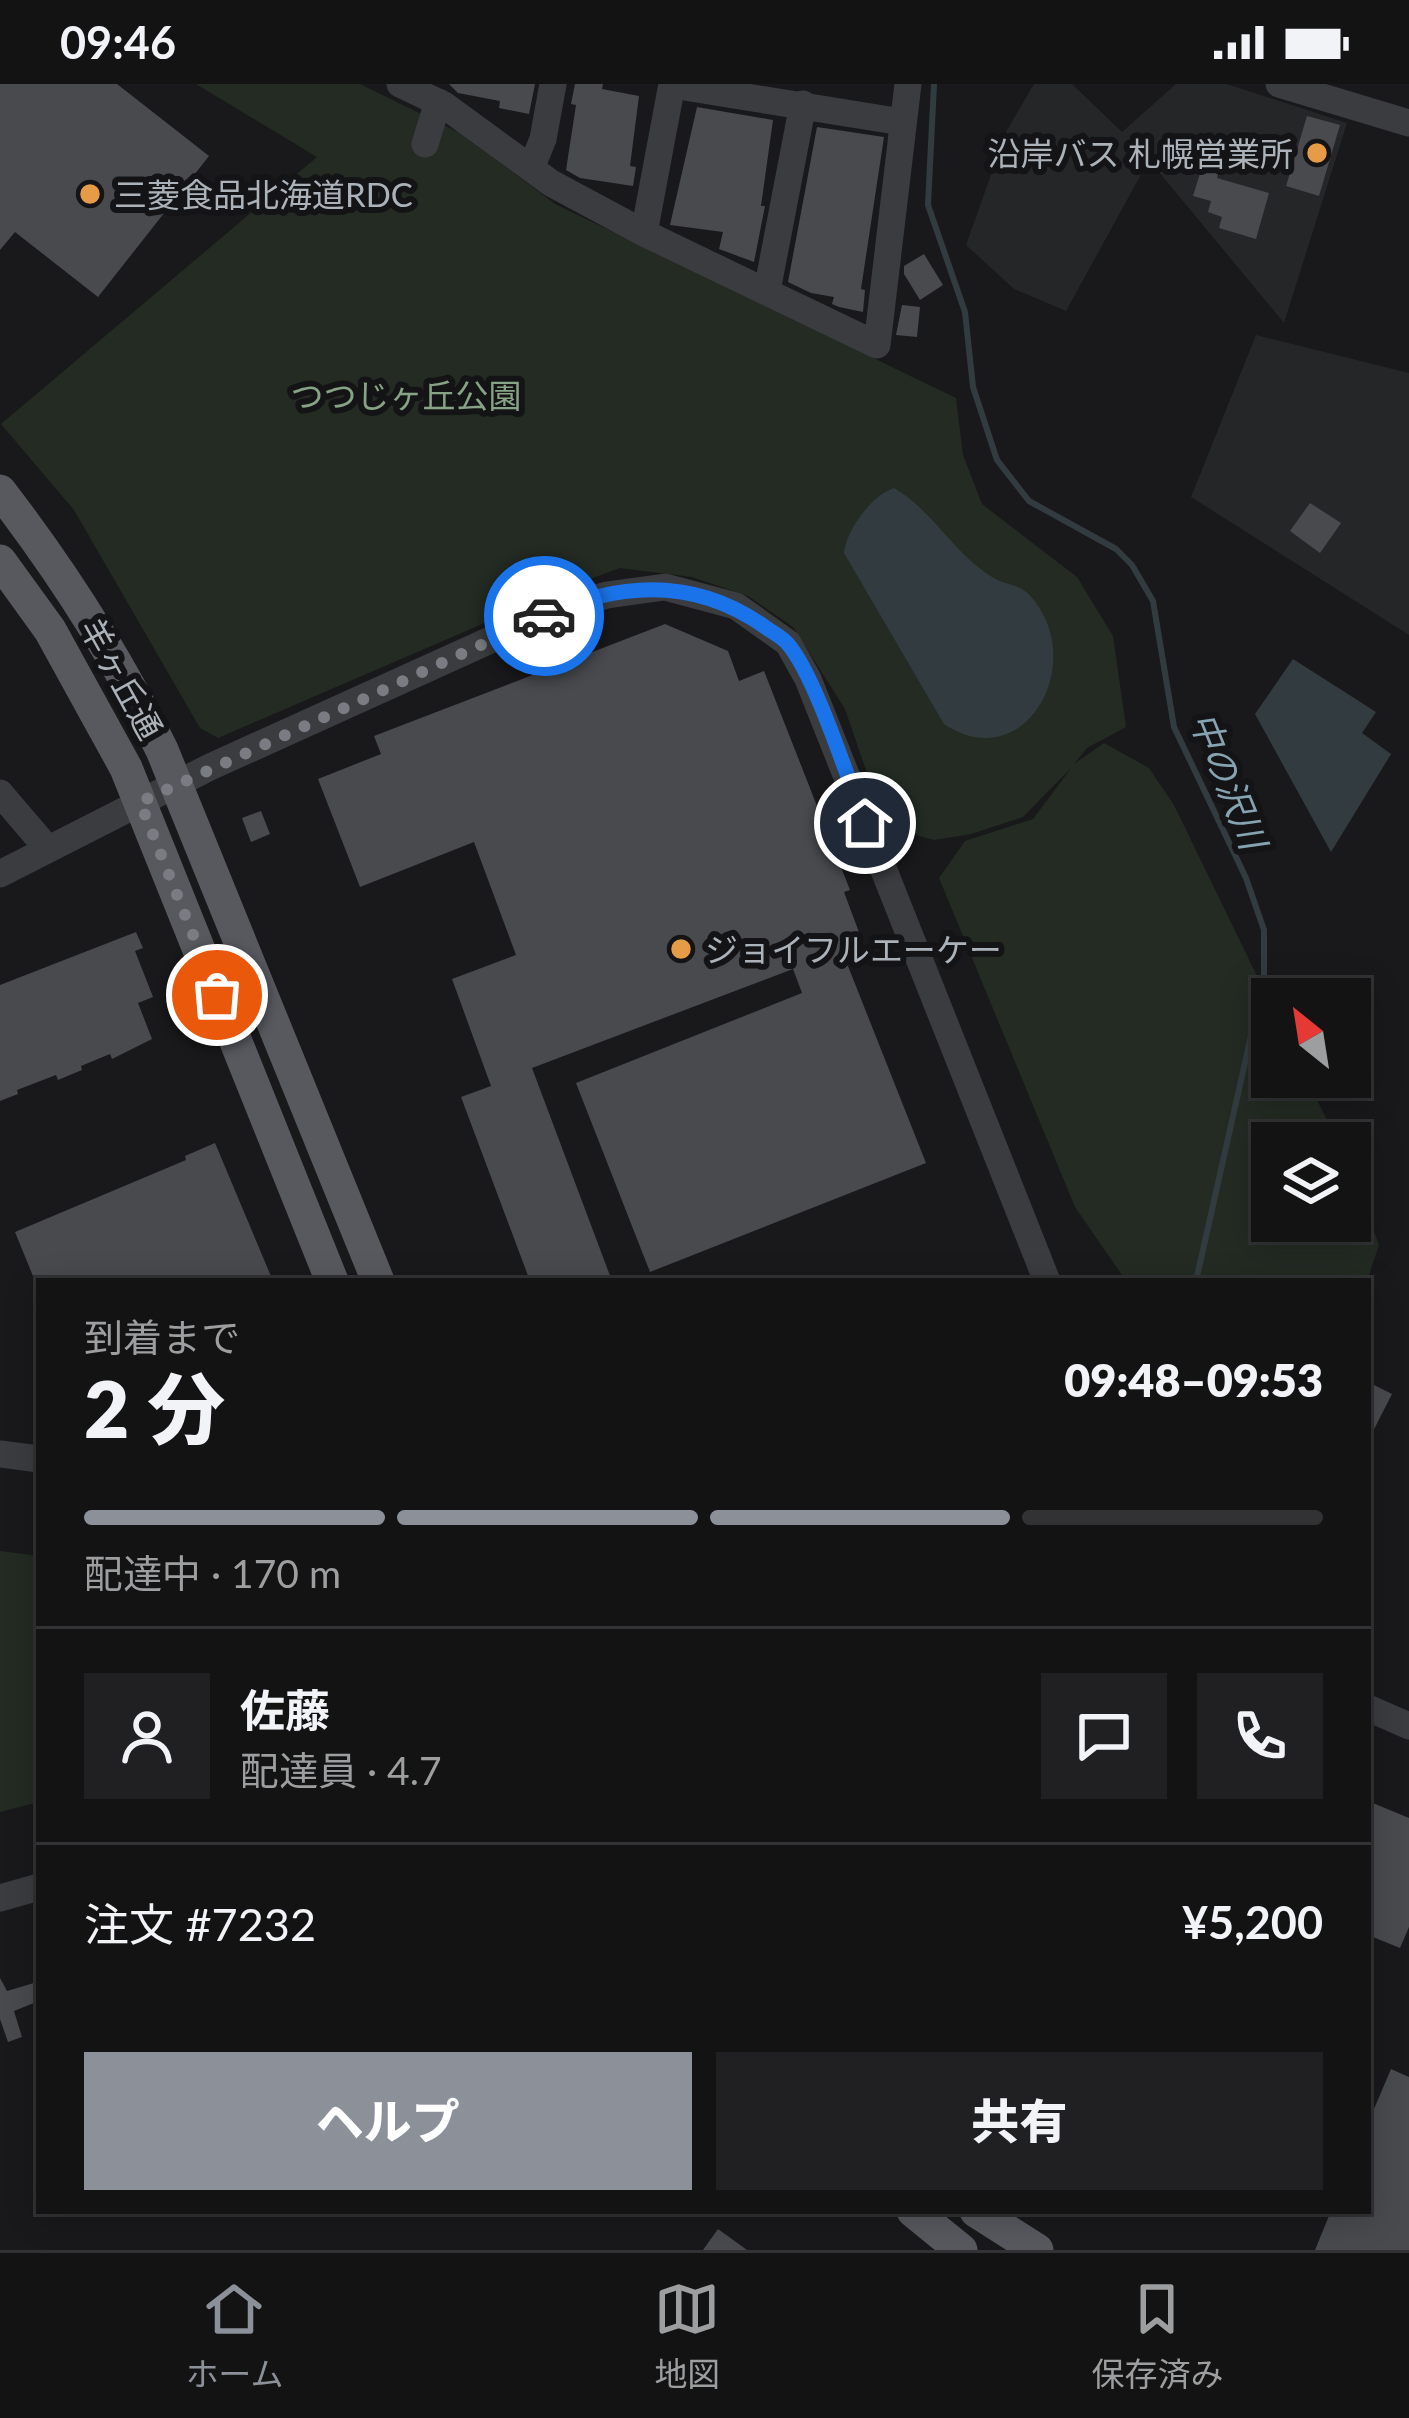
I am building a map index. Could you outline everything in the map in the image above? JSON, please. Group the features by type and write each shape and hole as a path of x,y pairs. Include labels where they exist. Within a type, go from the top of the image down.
{"main road":[{"name":"羊ヶ丘通","path":"0,491 45,549 112,654 177,783 377,1278"},
{"name":"羊ヶ丘通","path":"0,561 72,668 140,802 331,1278"},
{"path":"917,2214 961,2250"},
{"path":"981,2214 1037,2250"}],"street":[{"path":"400,84 443,97 551,183 878,345 908,84"},
{"path":"532,166 543,139 553,84"},
{"path":"644,233 672,84 902,122"},
{"path":"1280,84 1409,124"},
{"path":"424,144 443,97"},
{"path":"767,291 803,104"},
{"path":"0,874 177,783 559,609 607,595 665,587 736,607 788,644 808,679 1046,1278"},
{"path":"0,794 47,848"},
{"path":"0,1454 36,1459"},
{"path":"1371,1709 1409,1726"},
{"path":"0,1898 36,1887"}],"shaded area":[{"path":"1034,84 1072,84 1122,132 1176,84 1227,84 1347,123 1284,323 1149,160 1066,311 1014,289 966,245 1007,130"},
{"path":"1256,335 1409,373 1409,635 1191,497"},
{"path":"894,488 976,565 1021,589 1040,609 1051,635 1053,662 1048,688 1019,727 997,737 972,736 944,724 844,553 861,514"},
{"path":"1293,659 1376,712 1362,733 1391,754 1331,852 1255,714"}],"green space":[{"name":"つつじヶ丘公園","path":"196,84 360,84 464,135 555,204 956,398 963,455 982,504 1077,577 1113,636 1126,727 1087,748 1074,764 1104,743 1149,768 1174,805 1258,978 1251,978 1251,1098 1316,1098 1328,1122 1251,1122 1251,1242 1371,1242 1371,1224 1379,1245 1368,1278 1124,1278 1075,1207 939,878 965,841 1033,819 1072,767 1023,817 971,834 934,840 919,836 880,811 845,709 793,627 748,596 692,577 620,568 218,738 200,728 74,510 1,424 317,157"},
{"path":"0,1551 36,1556 36,1803 0,1812"}],"building":[{"name":"三菱食品北海道RDC","path":"0,84 117,84 209,156 98,297 15,232 0,250"},
{"path":"449,84 535,84 529,114 499,108 500,101 458,93"},
{"path":"575,84 603,84 602,89 639,96 630,166 636,167 633,186 580,178 566,170"},
{"path":"697,107 773,120 754,262 719,249 723,232 670,225"},
{"path":"1307,116 1340,125 1319,196 1286,186"},
{"path":"817,127 884,137 861,289 865,290 863,312 839,307 832,304 834,297 788,282"},
{"path":"1207,151 1224,156 1217,178 1269,193 1256,239 1219,228 1222,217 1208,212 1211,201 1193,196"},
{"path":"924,254 943,285 920,300 904,266"},
{"path":"902,305 920,307 917,337 896,335"},
{"path":"1310,503 1341,523 1320,553 1290,531"},
{"name":"ジョイフルエーケー","path":"665,624 728,651 739,681 764,671 850,890 844,892 863,943 842,951 926,1163 650,1272 576,1083 802,993 793,969 532,1068 611,1278 529,1278 461,1097 491,1086 452,979 516,955 474,842 360,887 318,779 381,754 374,736"},
{"path":"261,811 270,834 251,842 242,818"},
{"path":"136,932 143,948 135,951 153,997 138,1003 152,1039 112,1059 110,1054 81,1066 82,1070 58,1080 56,1075 17,1090 18,1094 0,1101 0,985"},
{"path":"215,1143 272,1278 35,1281 15,1232 186,1160 185,1156"},
{"path":"1371,1384 1392,1394 1371,1435"},
{"path":"1371,1802 1409,1818 1409,1927 1400,1948 1371,1936"},
{"path":"0,1978 7,1991 34,1983 36,2002 14,2011 22,2037 8,2042 0,2019"},
{"path":"1391,2069 1409,2077 1409,2250 1315,2250 1330,2214 1371,2214 1371,2116"},
{"path":"718,2229 747,2250 703,2250"}],"waterway":[{"name":"中の沢川","path":"934,84 928,205 965,312 973,387 997,460 1029,501 1116,549 1132,565 1153,601 1174,727 1246,878 1264,930 1264,978 1197,1278"}],"way so far":[{"path":"217,995 140,802 544,616"}],"place":[{"name":"沿岸バス 札幌営業所","path":"1317,153"},
{"name":"三菱食品北海道RDC","path":"90,194"},
{"name":"ジョイフルエーケー","path":"681,949"}],"route":[{"path":"544,616 607,595 665,587 736,607 788,644 808,679 865,823"}]}
